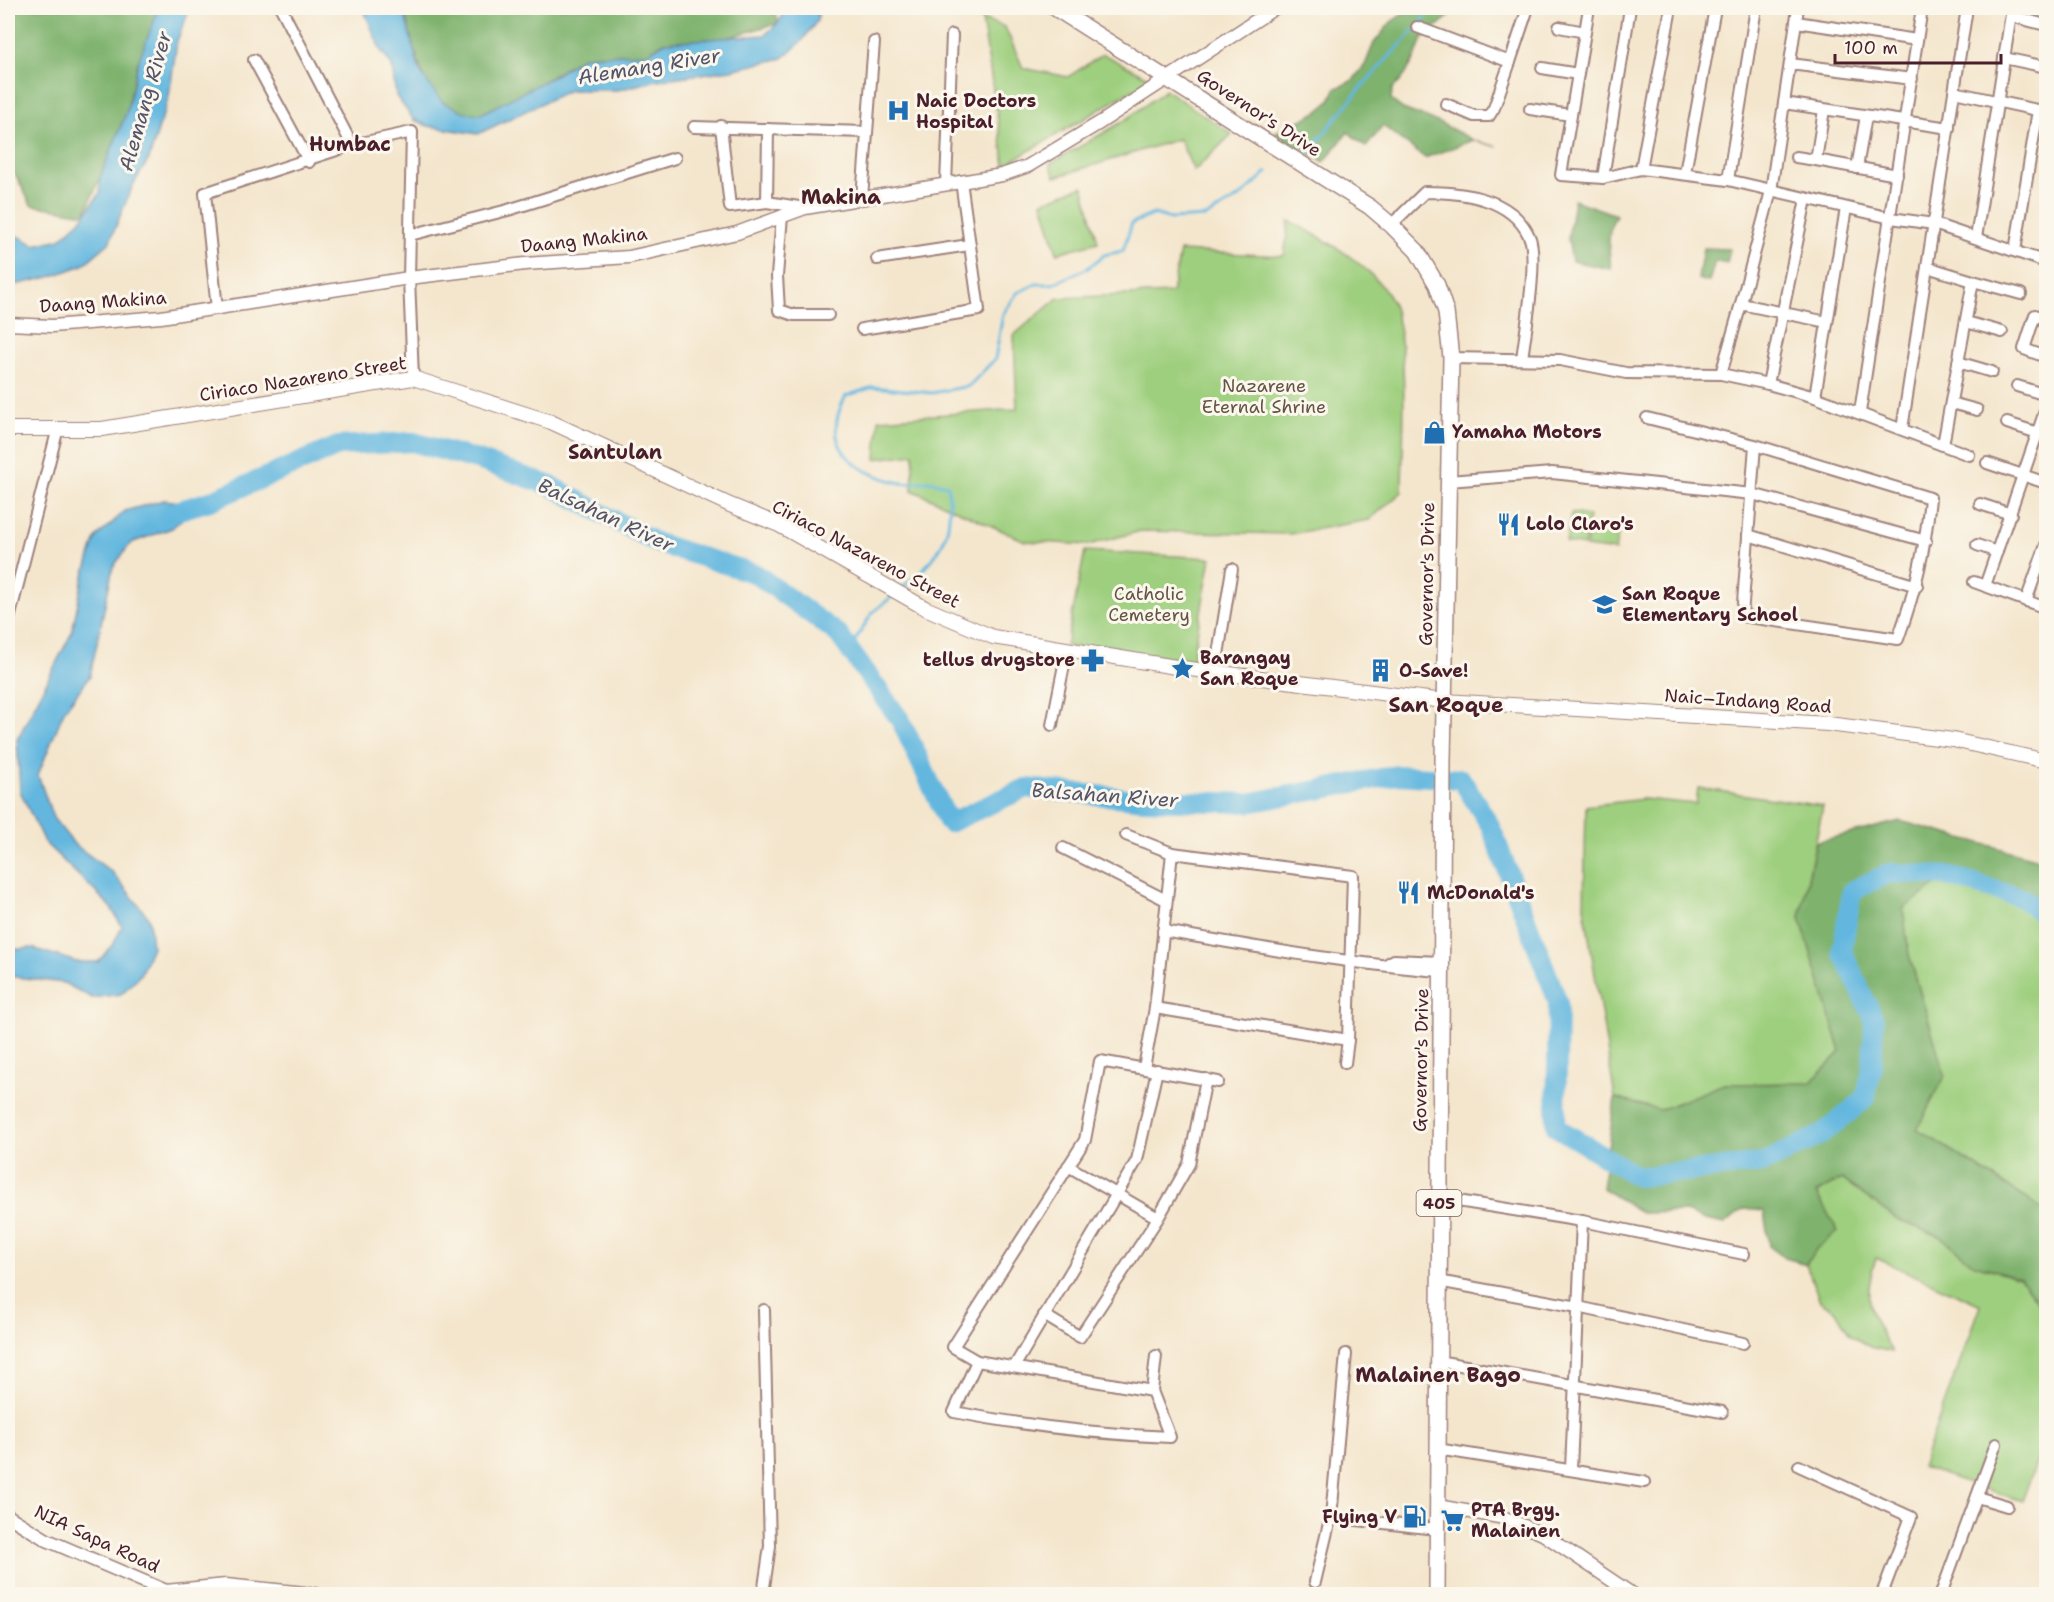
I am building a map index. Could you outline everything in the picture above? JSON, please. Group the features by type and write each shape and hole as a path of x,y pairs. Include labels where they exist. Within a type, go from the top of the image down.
{"main road":[{"name":"Governor's Drive","path":"1055,8 1168,77 1370,207 1392,225 1417,251 1437,285 1448,322 1451,358 1442,811 1435,966 1439,1198 1437,1594"},
{"name":"Ciriaco Nazareno Street","path":"8,429 102,429 413,378 551,422 576,433 730,505 779,525 899,593 955,622 993,637 1215,673 1444,701"},
{"name":"Naic–Indang Road","path":"1444,701 1828,724 1953,740 2046,761"}],"street":[{"path":"281,8 352,145"},
{"name":"Daang Makina","path":"8,324 74,324 161,317 409,278 525,264 629,257 736,233 806,208 1022,169 1101,122 1275,8"},
{"path":"1446,104 1474,116 1489,116 1494,108 1528,8"},
{"path":"1590,8 1561,175 1603,178 1641,169 1728,180 1891,218 1934,224 2046,262"},
{"path":"1603,178 1630,8"},
{"path":"1641,169 1671,8"},
{"path":"1685,173 1715,8"},
{"path":"1728,180 1756,8"},
{"path":"1739,311 1771,191 1798,8"},
{"path":"1860,412 1922,8"},
{"path":"1902,429 1967,8"},
{"path":"1976,238 2011,12 2046,25"},
{"path":"1796,22 1917,40"},
{"path":"1417,27 1510,62"},
{"path":"1559,27 1585,32"},
{"path":"946,184 952,35"},
{"path":"862,198 874,42"},
{"path":"2004,58 2046,67"},
{"path":"254,60 309,162"},
{"path":"1790,64 1912,79"},
{"path":"1542,68 1578,74"},
{"path":"1954,92 2042,111 2015,251"},
{"path":"1784,102 1949,128"},
{"path":"1530,109 1571,115"},
{"path":"1816,160 1824,110"},
{"path":"1857,168 1866,116"},
{"path":"721,126 730,207 767,202 806,208"},
{"path":"694,127 866,132"},
{"path":"767,202 768,129"},
{"path":"217,309 206,193 309,162 352,145 412,132 409,278 413,378"},
{"path":"1796,157 1898,176"},
{"path":"410,235 508,210 675,158"},
{"path":"862,329 979,310 961,181"},
{"path":"1392,225 1425,192 1487,199 1521,225 1530,237 1532,264 1522,359"},
{"path":"1768,384 1806,199"},
{"path":"1815,397 1846,208"},
{"path":"782,216 777,276 779,310 794,315 828,315"},
{"path":"877,259 969,245"},
{"path":"1927,267 2021,294"},
{"path":"1943,445 1973,281"},
{"path":"1721,374 1741,304 1827,322"},
{"path":"2046,319 2035,315 2024,349 2046,357"},
{"path":"1966,322 2002,332"},
{"path":"1451,358 1560,360 1626,373 1721,374 1815,397 1860,412 1969,455"},
{"path":"1958,362 1992,372"},
{"path":"2017,386 2046,395"},
{"path":"1951,404 1977,410"},
{"path":"2046,408 2025,476 1997,552 1980,584 2046,608"},
{"path":"1647,418 1755,445 1930,498 1926,541 1917,586 1898,639 1742,616 1755,445"},
{"path":"2007,423 2038,433"},
{"path":"8,616 58,428"},
{"path":"1987,463 2046,483"},
{"path":"1448,481 1552,473 1752,494 1926,541"},
{"path":"1980,504 2011,514"},
{"path":"1748,535 1917,586"},
{"path":"1977,544 1997,552"},
{"path":"2026,601 2046,545"},
{"path":"1215,673 1232,569"},
{"path":"1052,725 1067,650"},
{"path":"1126,835 1172,853 1353,876 1348,1040 1345,1063"},
{"path":"1063,848 1166,900"},
{"path":"1144,1068 1155,1008 1172,853"},
{"path":"1163,931 1349,963 1386,964 1394,967 1435,966"},
{"path":"1155,1008 1348,1040"},
{"path":"1152,1391 977,1361 953,1347 1085,1140 1100,1061 1218,1082"},
{"path":"1014,1367 1137,1160 1157,1070"},
{"path":"1044,1315 1080,1337 1158,1218 1189,1164 1206,1079"},
{"path":"1068,1166 1158,1218"},
{"path":"1439,1198 1582,1221 1744,1254"},
{"path":"1571,1469 1582,1221"},
{"path":"1438,1281 1578,1307 1743,1343"},
{"path":"763,1594 770,1546 764,1310"},
{"path":"1315,1582 1331,1515 1347,1354"},
{"path":"977,1361 954,1412 1009,1423 1101,1434 1170,1437 1152,1391 1156,1356"},
{"path":"1438,1361 1722,1412"},
{"path":"1941,1594 1996,1444"},
{"path":"1437,1449 1644,1482"},
{"path":"1799,1466 1911,1516 1882,1594"},
{"path":"1977,1497 2007,1506"},
{"path":"1437,1506 1505,1518 1543,1533 1632,1594"},
{"path":"1331,1515 1436,1529"},
{"name":"NIA Sapa Road","path":"8,1516 47,1540 166,1591 226,1585 315,1594"}],"green space":[{"path":"8,8 160,8 137,66 127,111 85,214 31,205 8,160"},
{"path":"403,8 775,8 778,23 720,40 664,42 648,53 584,56 479,122 445,104 428,85 422,73"},
{"path":"1412,8 1460,8 1423,37 1414,60 1401,81 1392,89 1391,100 1403,109 1440,123 1473,140 1425,158 1383,126 1366,147 1348,132 1324,162 1275,133 1317,112 1329,102 1335,89 1353,80 1365,65 1374,43 1391,22"},
{"path":"982,19 1005,27 1023,68 1068,77 1103,54 1152,79 1005,165"},
{"path":"1166,90 1232,134 1194,171 1179,139 1055,177 1050,164 1122,122"},
{"path":"1083,186 1098,242 1057,253 1042,202"},
{"path":"1574,200 1616,215 1609,234 1611,269 1572,261 1568,239"},
{"name":"Nazarene Eternal Shrine","path":"1289,221 1329,242 1366,269 1386,291 1394,308 1399,331 1404,387 1402,492 1369,520 1290,534 1141,531 1088,545 1025,541 912,490 914,454 876,459 879,419 1017,409 1014,335 1058,298 1172,293 1180,251 1284,256"},
{"path":"1703,248 1730,249 1727,263 1715,261 1709,282 1698,279"},
{"path":"1571,513 1589,516 1584,546 1566,543"},
{"path":"1589,529 1618,534 1615,551 1586,547"},
{"name":"Catholic Cemetery","path":"1085,551 1211,558 1192,661 1066,646"},
{"path":"1698,788 1823,806 1800,917 1841,1052 1810,1083 1724,1084 1660,1110 1615,1098 1584,907 1586,806 1643,799 1696,804"},
{"path":"1900,821 2046,861 2046,916 2022,898 1948,876 1903,909 1909,955 1945,1076 1917,1129 2046,1211 2046,1302 2040,1305 2020,1278 1972,1263 1941,1237 1896,1219 1842,1179 1816,1193 1838,1231 1817,1248 1806,1264 1785,1258 1769,1246 1764,1211 1744,1209 1724,1224 1705,1220 1686,1212 1642,1213 1602,1188 1615,1098 1660,1110 1724,1084 1810,1083 1841,1052 1800,917 1816,842"},
{"path":"1947,876 2022,898 2046,916 2046,982 2042,988 2046,991 2046,1211 1917,1129 1945,1076 1909,955 1903,909"},
{"path":"1842,1179 1896,1219 1941,1237 1972,1263 2020,1278 2040,1305 2046,1302 2046,1437 2022,1501 1921,1467 1981,1305 1876,1258 1869,1286 1870,1307 1892,1352 1870,1347 1851,1336 1836,1311 1820,1301 1806,1264 1817,1248 1837,1231 1816,1193"}],"water":[{"name":"Alemang River","path":"159,8 190,8 177,41 169,96 149,159 133,185 109,243 83,265 50,277 15,285 8,275 8,224 14,234 35,245 60,239 80,221 100,193 100,178 127,111 138,62"},
{"name":"Alemang River","path":"363,8 403,8 420,72 442,102 467,113 481,114 552,77 584,56 648,53 665,42 765,35 778,23 787,8 819,8 817,21 802,41 783,58 731,70 657,80 618,90 569,90 478,134 428,126 414,120 396,96 392,66 380,49"},
{"path":"164,500 198,504 172,528 131,543 113,567 90,676 64,711 38,775 53,818 74,844 113,873 149,918 152,947 140,975 121,994 92,998 64,983 8,976 8,950 32,948 77,962 98,962 113,944 122,927 110,906 44,842 20,791 17,740 72,632 82,582 96,538 125,511"}],"waterway":[{"path":"1419,25 1433,8"},
{"path":"1307,154 1364,84 1414,30"},
{"path":"900,590 926,567 942,545 949,520 948,485 929,481 901,483 869,472 856,464 839,443 836,429 838,414 846,396 873,387 932,393 969,386 995,359 1003,314 1017,293 1036,284 1052,284 1088,268 1104,255 1123,251 1132,223 1154,214 1171,219 1206,217 1241,196 1267,172"},
{"name":"Balsahan River","path":"173,512 210,501 338,446 413,442 481,461 551,486 657,543 756,574 838,634 901,721 949,823 1026,788 1145,800 1248,803 1397,775 1461,779 1490,825 1558,1002 1556,1127 1638,1177 1763,1163 1821,1135 1865,1099 1872,1070 1874,1019 1842,951 1852,891 1889,873 1947,876 2022,898 2046,916"},
{"path":"850,649 872,613 893,596"}],"place":[{"name":"Naic Doctors Hospital","path":"898,111"},
{"name":"Yamaha Motors","path":"1434,432"},
{"name":"Lolo Claro's","path":"1508,524"},
{"name":"San Roque Elementary School","path":"1604,604"},
{"name":"tellus drugstore","path":"1093,660"},
{"name":"Barangay San Roque","path":"1182,668"},
{"name":"O-Save!","path":"1381,671"},
{"name":"McDonald's","path":"1409,893"},
{"name":"Flying V","path":"1415,1517"},
{"name":"PTA Brgy. Malainen","path":"1453,1520"}],"district":[{"name":"Humbac","path":"350,144"},
{"name":"Makina","path":"841,197"},
{"name":"Santulan","path":"615,452"},
{"name":"San Roque","path":"1446,705"},
{"name":"Malainen Bago","path":"1438,1375"}]}
